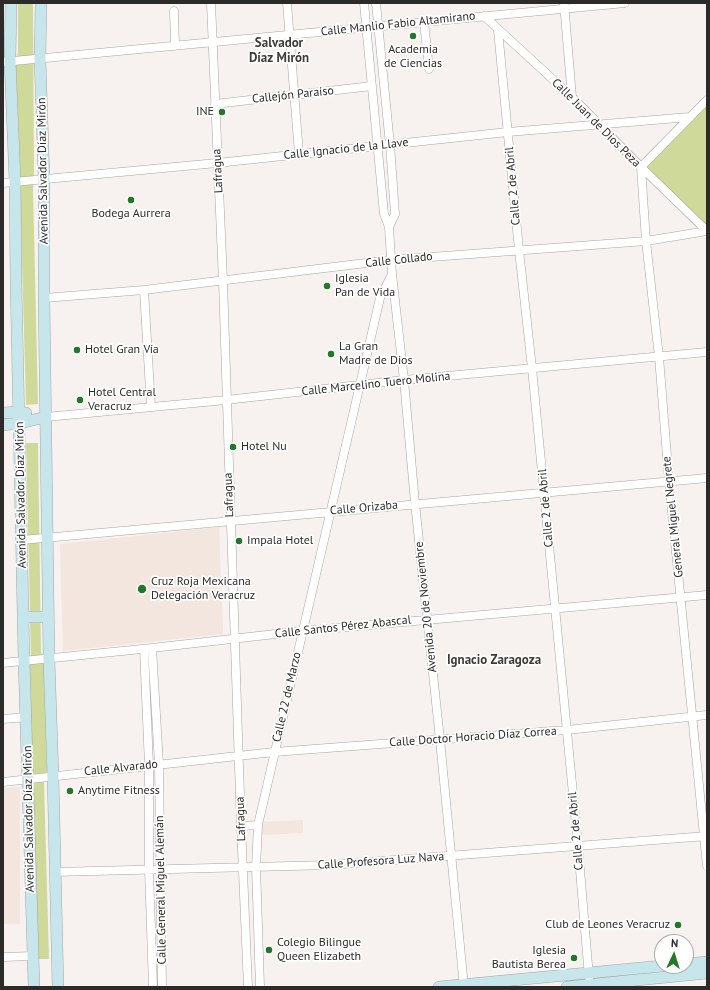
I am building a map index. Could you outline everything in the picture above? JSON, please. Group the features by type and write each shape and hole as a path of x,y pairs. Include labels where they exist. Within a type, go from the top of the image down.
{"main road":[{"name":"Avenida Salvador Díaz Mirón","path":"11,3 7,62 15,182 24,661 27,717 34,987"},
{"name":"Avenida Salvador Díaz Mirón","path":"41,3 40,59 44,179 48,617 58,987"},
{"name":"Calle Marcelino Tuero Molina","path":"3,413 19,418 46,417"},
{"name":"Calle Marcelino Tuero Molina","path":"3,425 19,418"},
{"path":"23,617 48,617"},
{"path":"694,963 707,962"},
{"path":"439,987 464,986 589,972 654,967"},
{"path":"567,987 590,986 707,973"}],"street":[{"name":"Lafragua","path":"211,3 222,281 240,826 248,987"},
{"path":"287,3 299,154"},
{"name":"Avenida 20 de Noviembre","path":"364,3 384,214 389,227 392,274 404,380 464,986"},
{"name":"Avenida 20 de Noviembre","path":"376,3 390,145 395,214 389,227"},
{"name":"Calle Manlio Fabio Altamirano","path":"7,62 367,28 564,6 626,3"},
{"path":"564,6 572,97"},
{"path":"174,11 175,46"},
{"name":"Calle Juan de Dios Peza","path":"484,16 572,97 707,231"},
{"path":"424,22 429,69"},
{"name":"Calle 2 de Abril","path":"498,30 567,730 590,986"},
{"name":"Callejón Paraíso","path":"214,104 372,86"},
{"path":"641,167 707,100"},
{"name":"Calle Ignacio de la Llave","path":"3,183 217,163 508,132 690,118"},
{"name":"General Miguel Negrete","path":"641,167 646,241 692,717 706,836 707,866"},
{"name":"Calle Collado","path":"44,298 144,290 391,260 646,241 707,231"},
{"name":"Calle 22 de Marzo","path":"256,867 258,825 274,752 380,298 392,274"},
{"path":"144,290 151,407"},
{"name":"Calle Marcelino Tuero Molina","path":"46,417 226,400 404,380 707,352"},
{"name":"Calle Orizaba","path":"22,540 415,503 707,478"},
{"name":"Calle Santos Pérez Abascal","path":"3,663 148,649 302,631 707,595"},
{"name":"Calle General Miguel Alemán","path":"148,649 159,764 162,987"},
{"name":"Calle General Miguel Alemán","path":"148,649 149,869 152,987"},
{"name":"Calle Doctor Horacio Díaz Correa","path":"238,756 567,730 707,715"},
{"path":"3,719 27,717"},
{"name":"Calle Alvarado","path":"3,782 238,756"},
{"path":"240,826 258,825"},
{"name":"Calle Profesora Luz Nava","path":"55,872 330,865 706,836"},
{"path":"256,867 260,987"},
{"path":"3,957 33,956"}],"shaded area":[{"name":"Cruz Roja Mexicana Delegación Veracruz","path":"219,527 223,634 63,651 60,544"},
{"path":"20,787 20,924 3,924 3,788"},
{"path":"303,820 303,833 262,835 262,822"}],"green space":[{"path":"18,3 33,3 33,188 38,404 26,405 15,66 18,52"},
{"path":"707,104 707,227 645,170"},
{"path":"26,443 38,443 41,651 45,671 47,770 44,782 49,959 36,959 27,672 31,656"}],"place":[{"name":"Academia de Ciencias","path":"413,36"},
{"name":"INE","path":"222,112"},
{"name":"Bodega Aurrera","path":"131,200"},
{"name":"Iglesia Pan de Vida","path":"327,286"},
{"name":"Hotel Gran Vía","path":"77,350"},
{"name":"La Gran Madre de Dios","path":"331,354"},
{"name":"Hotel Central Veracruz","path":"80,400"},
{"name":"Hotel Nu","path":"233,447"},
{"name":"Impala Hotel","path":"239,541"},
{"name":"Cruz Roja Mexicana Delegación Veracruz","path":"142,589"},
{"name":"Anytime Fitness","path":"70,791"},
{"name":"Club de Leones Veracruz","path":"678,925"},
{"name":"Colegio Bilingue Queen Elizabeth","path":"269,950"},
{"name":"Iglesia Bautista Berea","path":"574,958"}],"district":[{"name":"Salvador Díaz Mirón","path":"279,50"},
{"name":"Ignacio Zaragoza","path":"494,660"}]}
